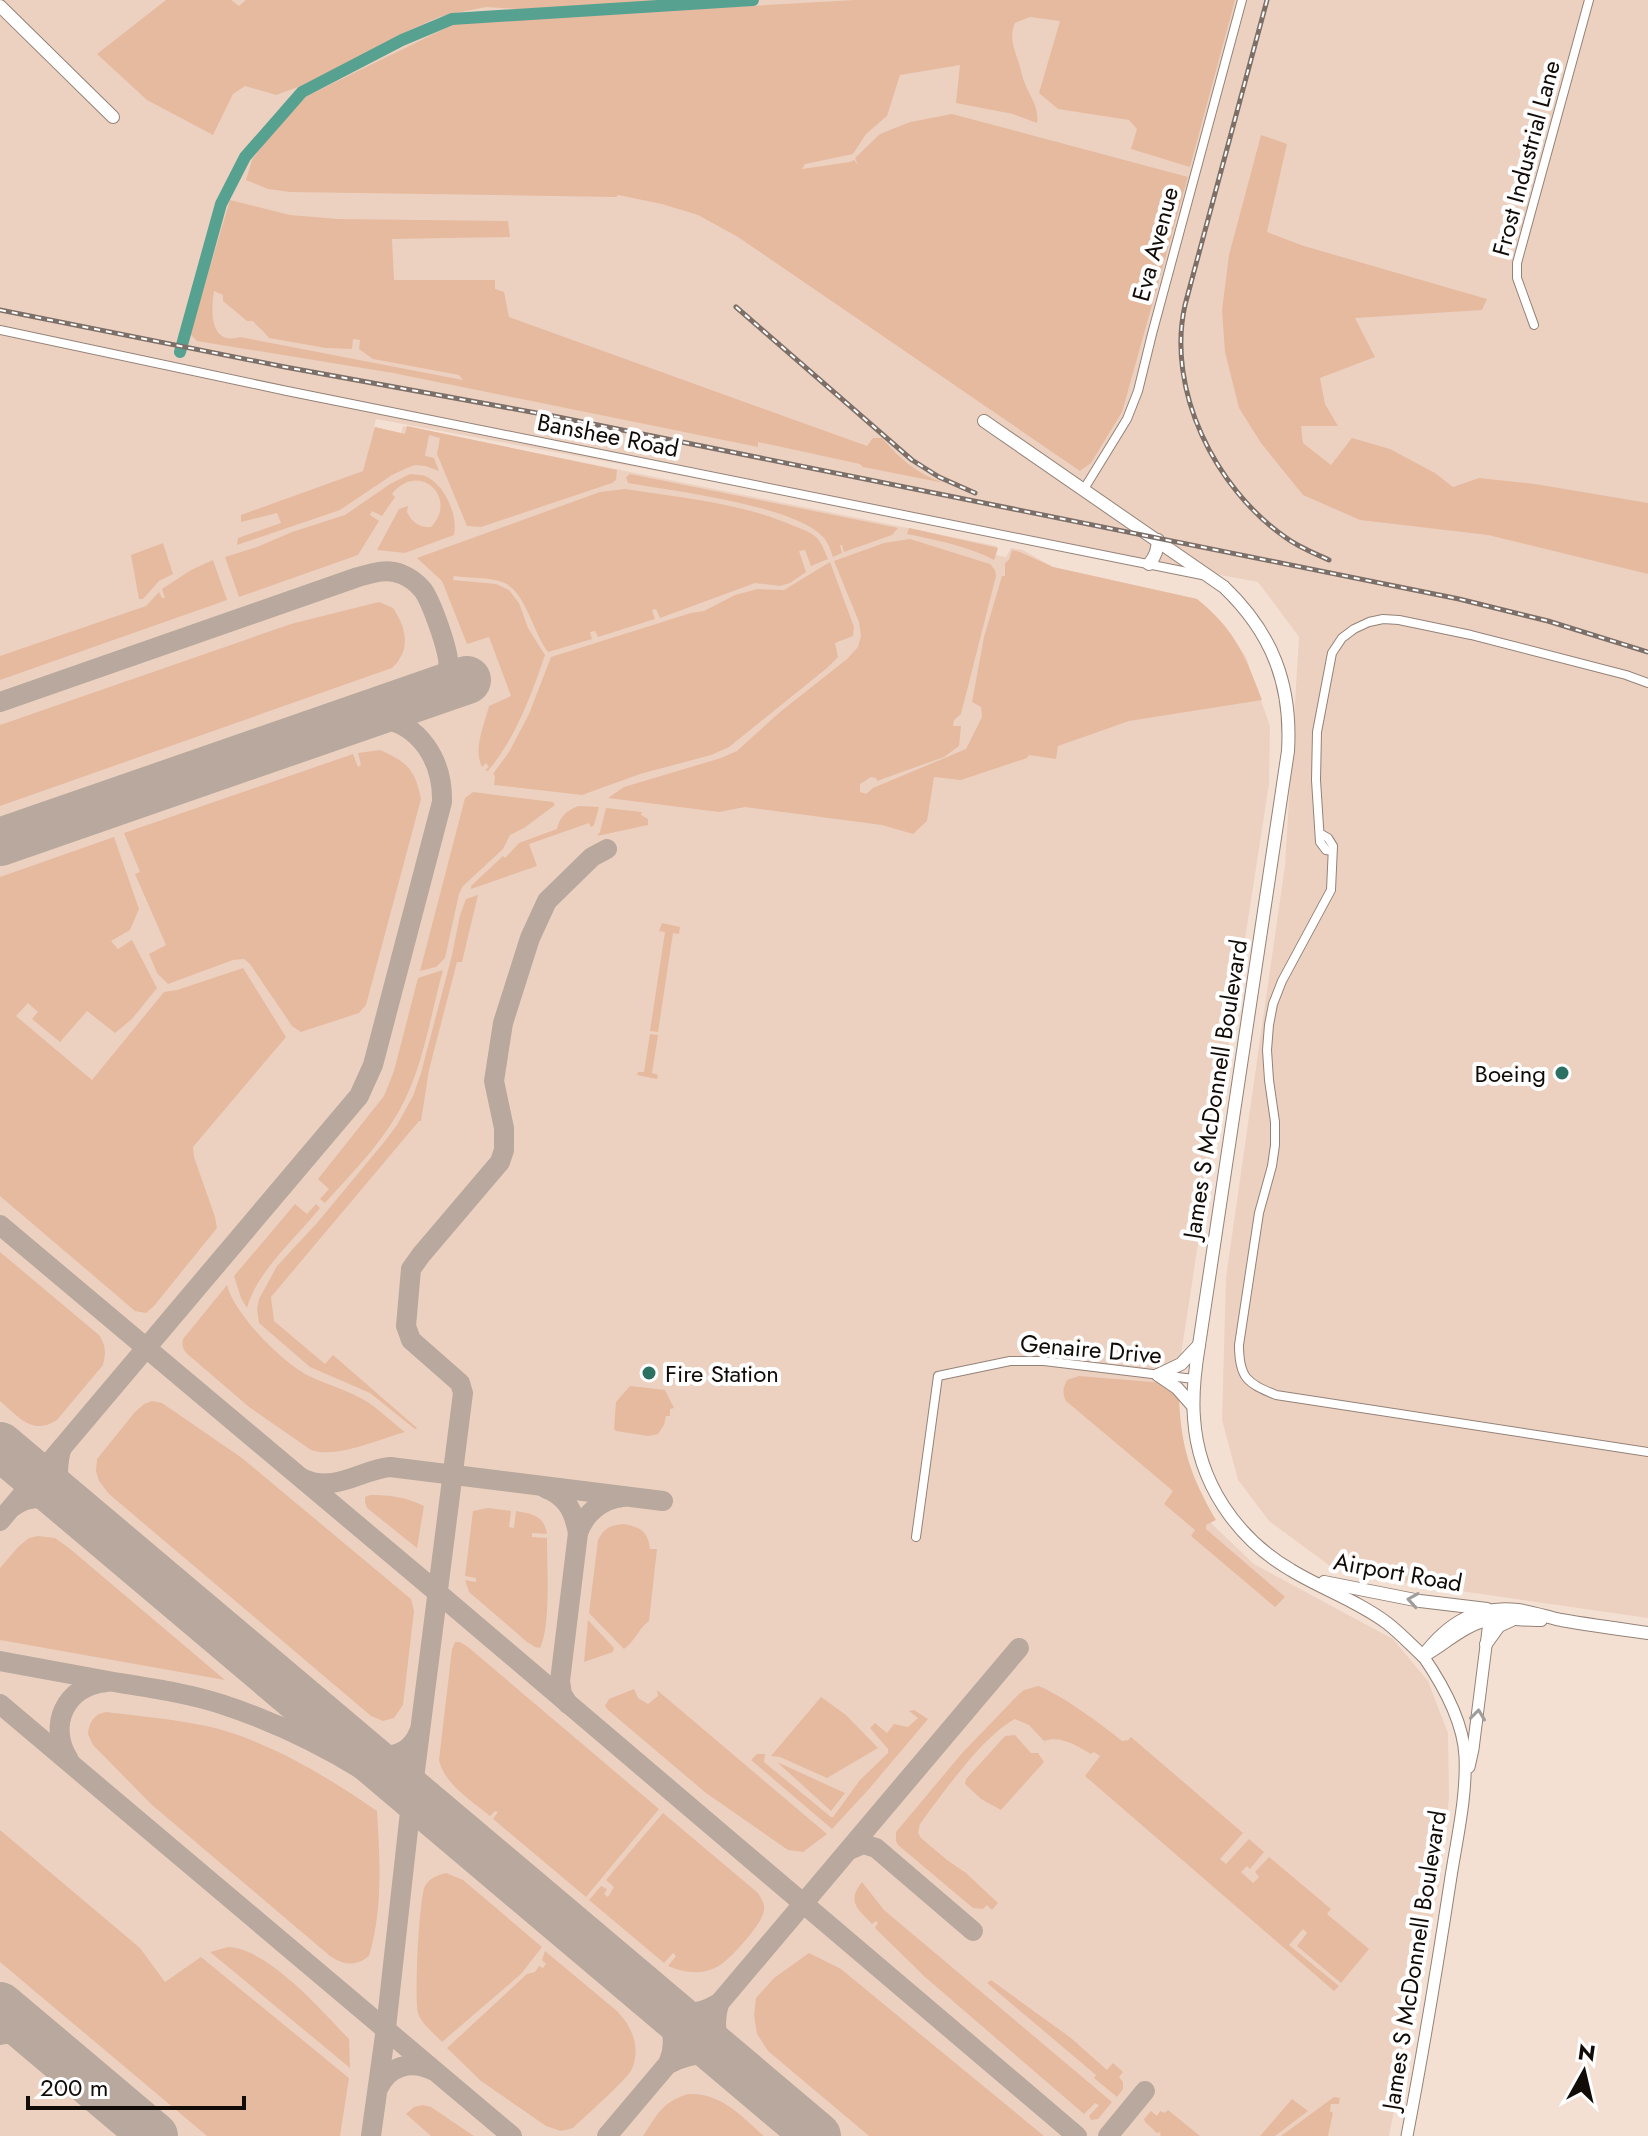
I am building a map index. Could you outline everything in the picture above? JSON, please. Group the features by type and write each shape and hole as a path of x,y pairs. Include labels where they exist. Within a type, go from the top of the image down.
{"main road":[{"path":"1,3 113,117"},
{"name":"James S McDonnell Boulevard","path":"984,421 1224,587 1256,623 1282,678 1289,738 1194,1379 1196,1437 1199,1453 1219,1500 1257,1547 1298,1574 1377,1616 1423,1656"},
{"path":"1149,564 1155,558 1158,540"},
{"path":"1158,1375 1181,1364 1199,1345"},
{"path":"1158,1375 1177,1388 1193,1406"},
{"name":"Airport Road","path":"1298,1574 1337,1586 1420,1601 1476,1607 1490,1615 1514,1620 1558,1619"},
{"name":"Airport Road","path":"1423,1656 1436,1638 1462,1620 1522,1610 1648,1633"},
{"path":"1486,1644 1499,1626 1514,1620"}],"street":[{"name":"Eva Avenue","path":"1084,489 1127,419 1138,391 1242,0"},
{"name":"Frost Industrial Lane","path":"1534,325 1517,278 1517,263 1589,0"},
{"name":"Banshee Road","path":"0,330 1208,576"},
{"path":"1648,683 1471,635 1399,620 1369,622 1342,638 1332,653 1317,732 1316,780 1320,842 1326,850 1332,851 1331,890 1282,981 1273,1004 1267,1050 1275,1145 1259,1213 1239,1345 1242,1374 1253,1386 1276,1395 1648,1452"},
{"name":"Genaire Drive","path":"916,1537 938,1376 1010,1361 1033,1361 1194,1379"},
{"name":"James S McDonnell Boulevard","path":"1407,2136 1473,1749 1490,1615"},
{"name":"James S McDonnell Boulevard","path":"1423,1656 1441,1685 1458,1726 1465,1755 1464,1791"}],"shaded area":[{"path":"0,0 1648,0 1648,1618 1384,1580 1330,1566 1269,1521 1238,1480 1222,1420 1226,1277 1285,865 1299,637 1258,582 376,419 374,427 401,433 403,426 997,546 996,555 1006,557 1011,548 1023,550 1053,567 1197,599 1230,633 1246,657 1270,726 1269,784 1174,1400 1189,1481 1211,1523 1254,1564 1393,1639 1428,1681 1448,1733 1449,1798 1440,1880 1389,2136 0,2136"},
{"path":"166,0 231,0 239,6 246,0 672,0 534,10 486,7 439,17 301,86 276,95 245,86 233,94 213,135 147,100 97,54"},
{"path":"855,0 1235,0 1190,167 1131,149 1137,129 1129,120 1058,109 1039,93 1060,21 1030,17 1015,23 1012,40 1036,109 1037,123 1013,114 956,103 960,65 900,75 887,116 866,134 853,154 805,164 802,169 854,160 858,165 855,158 880,134 910,122 952,114 1188,177 1122,412 1091,463 1080,471 738,237 698,215 618,195 290,192 268,189 246,180 252,160 269,136 307,96 456,23"},
{"path":"1261,135 1287,144 1267,232 1304,246 1487,299 1482,310 1355,318 1375,357 1320,378 1325,404 1338,426 1301,426 1303,443 1331,465 1352,438 1390,449 1435,473 1453,487 1479,478 1648,503 1648,574 1488,535 1360,520 1303,495 1261,443 1239,408 1225,352 1222,310 1229,255"},
{"path":"230,200 290,215 338,219 508,221 510,237 392,239 394,280 495,280 495,289 504,292 509,317 867,446 873,438 882,438 910,465 944,483 758,442 758,447 393,373 197,341 190,334","holes":["214,291 223,295 223,301 247,321 253,321 269,338 326,348 352,349 353,339 360,340 359,349 373,359 459,375 463,380 222,336 214,324 212,307"]},
{"path":"407,426 617,470 616,480 481,527 467,526 437,454 440,438 429,435 425,456 434,458 439,471 415,465 392,475 340,510 237,545 238,538 281,523 277,513 241,522 241,515 363,471 375,427 405,434"},
{"path":"410,474 427,477 441,488 452,511 454,535 405,553 377,550 399,509 408,506 411,519 423,526 431,527 438,516 441,505 438,495 424,482 413,481 403,484 392,494 395,497 382,516 372,511 370,515 379,521 358,555 239,597 225,557 345,515"},
{"path":"630,474 898,528 892,535 844,552 840,545 842,553 833,557 821,535 806,524 784,515 701,495 628,483 626,477"},
{"path":"625,489 711,502 774,518 814,535 828,559 811,566 805,550 799,551 806,572 790,583 780,586 755,583 660,618 656,609 652,610 655,619 598,637 595,631 590,632 592,639 548,652 522,601 508,585 494,580 454,576 453,580 496,584 509,590 519,603 528,628 545,655 515,730 498,758 488,771 485,770 489,767 486,763 482,767 479,745 489,706 511,696 489,637 467,644 442,581 417,558 600,492"},
{"path":"909,528 998,548 994,560 963,547 907,534"},
{"path":"910,539 990,564 996,576 961,714 954,720 953,726 961,726 959,746 944,757 877,781 871,777 860,784 860,792 866,794 873,788 966,749 982,717 981,707 972,702 984,637 1002,576 1005,576 1005,563 1012,550 1053,567 1197,599 1230,632 1262,700 1129,721 1058,746 1056,759 1029,755 961,780 934,777 927,821 913,834 882,825 745,807 719,812 608,798 624,787 737,751 847,659 858,647 861,636 859,622 834,561 884,543"},
{"path":"163,543 173,574 159,581 143,599 139,599 131,555"},
{"path":"213,560 227,600 0,680 0,656 146,606 159,592 165,598 162,589"},
{"path":"830,562 854,627 853,636 835,643 838,657 827,668 729,747 582,795 494,785 493,774 509,752 529,714 551,657 704,611 735,595 758,589 784,590"},
{"path":"379,602 393,608 404,631 402,654 392,668 0,806 0,725 291,624"},
{"path":"380,750 397,758 413,773 421,799 366,1005 359,1013 301,1032 292,1026 244,959 233,960 168,984 157,973 149,954 166,945 135,874 140,872 124,833 353,754 358,767 361,765 358,753"},
{"path":"473,792 553,802 555,805 510,835 503,849 463,886 445,958 436,967 420,971 465,798"},
{"path":"579,806 599,807 594,825 591,827 589,823 529,844 537,866 471,889 519,843 557,829 565,814"},
{"path":"606,808 642,812 641,815 648,819 648,825 597,836"},
{"path":"114,837 139,909 130,930 111,941 118,949 132,940 157,988 132,1019 115,1033 87,1011 60,1042 32,1019 38,1012 28,1003 16,1016 92,1080 164,992 243,968 286,1037 193,1147 217,1228 146,1313 135,1311 0,1196 0,877"},
{"path":"478,895 462,962 457,962 429,1070 421,1121 271,1297 274,1321 325,1364 333,1355 415,1429 370,1393 310,1367 259,1323 257,1309 259,1299 277,1266 385,1141 413,1096 460,915 466,899"},
{"path":"662,923 680,927 679,934 673,933 658,1032 650,1031 665,932 659,931"},
{"path":"443,970 420,1060 399,1111 365,1159 325,1203 320,1199 329,1189 318,1179 384,1096 394,1071 418,978"},
{"path":"650,1034 658,1035 652,1073 658,1075 657,1079 637,1075 644,1072"},
{"path":"295,1204 307,1214 316,1204 320,1208 268,1268 247,1308 234,1276"},
{"path":"0,1252 99,1335 104,1346 103,1365 57,1420 48,1424 40,1426 26,1422 0,1401"},
{"path":"227,1285 231,1297 249,1323 286,1360 309,1376 366,1401 405,1432 345,1450 321,1452 311,1450 249,1407 187,1354 183,1345 183,1339"},
{"path":"1079,1376 1164,1383 1179,1398 1189,1462 1216,1520 1206,1525 1206,1529 1285,1597 1275,1607 1191,1536 1195,1530 1164,1504 1173,1491 1066,1401 1064,1390 1067,1380"},
{"path":"630,1386 665,1390 674,1408 670,1409 670,1416 666,1416 658,1434 648,1436 614,1429 616,1402"},
{"path":"152,1401 162,1403 242,1458 411,1599 414,1611 403,1705 394,1718 383,1721 371,1716 109,1494 99,1481 97,1459 135,1412"},
{"path":"365,1497 398,1497 424,1506 417,1548 367,1508"},
{"path":"488,1508 511,1511 509,1527 514,1528 516,1511 536,1516 545,1528 547,1534 532,1533 532,1537 547,1538 547,1611 540,1648 527,1642 469,1592 465,1580 476,1582 476,1578 465,1576 473,1511"},
{"path":"624,1524 642,1531 650,1549 657,1549 649,1621 624,1649 589,1613 598,1540 608,1528"},
{"path":"29,1538 55,1538 69,1548 225,1680 0,1640 0,1568 18,1547"},
{"path":"588,1620 614,1648 613,1652 584,1662"},
{"path":"455,1642 468,1647 659,1809 586,1897 493,1819 498,1812 490,1816 460,1791 442,1769 439,1760"},
{"path":"1038,1686 1069,1703 1122,1741 1131,1737 1243,1833 1220,1859 1226,1864 1249,1839 1264,1852 1250,1869 1247,1866 1241,1872 1253,1883 1259,1877 1255,1872 1269,1857 1331,1909 1327,1914 1369,1949 1341,1983 1297,1946 1307,1933 1303,1929 1289,1945 1339,1986 1334,1991 1085,1776 1100,1756 1063,1740 1044,1741 1029,1725 1015,1719 990,1738 964,1766 920,1824 918,1833 998,1903 992,1910 987,1905 983,1909 973,1908 898,1845 896,1832 963,1752 1019,1694"},
{"path":"634,1689 638,1698 648,1704 658,1696 657,1690 827,1834 803,1852 788,1850 706,1793 605,1706 609,1699"},
{"path":"821,1697 846,1715 878,1748 827,1778 771,1756"},
{"path":"914,1710 928,1719 832,1829 751,1760 757,1754 765,1754 764,1762 833,1817 860,1780 888,1753 870,1728 875,1723 887,1733 894,1724 908,1727 918,1718 909,1711"},
{"path":"106,1712 189,1723 235,1734 309,1768 377,1811 378,1902 369,1956 350,1964 330,1956 152,1805 93,1745 88,1734 90,1726 95,1717"},
{"path":"1015,1735 1031,1753 1038,1753 1044,1762 1001,1810 981,1799 965,1784 966,1779 1005,1736"},
{"path":"777,1762 845,1793 831,1811"},
{"path":"663,1813 758,1893 763,1903 762,1916 752,1933 729,1958 711,1970 692,1972 668,1966 676,1956 673,1953 664,1963 589,1900 601,1886 607,1889 604,1894 608,1897 614,1887 606,1880"},
{"path":"0,1830 140,1948 165,1982 201,1957 349,2078 340,2136 207,2136 0,1962"},
{"path":"446,1873 463,1880 542,1947 521,1974 442,2042 418,2013 417,1970 425,1886 431,1879"},
{"path":"862,1882 884,1910 1112,2102 1098,2119 1091,2120 1089,2116 1099,2105 1095,2103 1084,2114 925,1977 876,1929 878,1923 872,1924 854,1900"},
{"path":"228,1947 260,1958 310,1998 349,2039 350,2068 210,1952"},
{"path":"545,1951 617,2011 631,2030 636,2053 632,2069 614,2090 573,2128 561,2131 546,2126 481,2081 447,2048 527,1974 535,1972 539,1966 543,1968 546,1964 542,1960"},
{"path":"809,1953 841,1969 1044,2136 869,2136 768,2051 757,2034 754,2015 756,1998 774,1978"},
{"path":"991,1980 1071,2038 1107,2070 1113,2063 1123,2072 1119,2077 1123,2089 1117,2097 1094,2078 1096,2075 987,1983"},
{"path":"688,2094 700,2094 720,2101 739,2113 764,2136 643,2136 666,2105"},
{"path":"1334,2097 1340,2098 1339,2104 1331,2104 1330,2111 1333,2113 1328,2136 1281,2136"},
{"path":"1292,2099 1308,2111 1275,2136 1260,2136"},
{"path":"414,2107 431,2107 474,2136 431,2136 406,2114"},
{"path":"1168,2110 1200,2136 1160,2136 1145,2122 1151,2111 1157,2116 1160,2111 1165,2113"}],"waterway":[{"path":"180,352 221,204 245,157 302,92 402,40 452,19 753,0"}],"taxiway":[{"path":"0,702 358,577 385,571 401,574 417,584 426,594 435,614 448,666 444,677 431,692"},
{"path":"0,1521 359,1096 373,1065 442,802 441,787 434,759 417,736 406,728 378,718 345,721"},
{"path":"371,2136 463,1393 460,1383 411,1340 406,1326 411,1269 500,1162 504,1150 504,1128 494,1081 503,1023 530,938 547,901 592,857 607,849"},
{"path":"0,1225 1077,2136"},
{"path":"61,1450 58,1477 67,1503"},
{"path":"304,1479 315,1483 337,1482 390,1467 663,1501"},
{"path":"545,1488 559,1495 568,1506 578,1533"},
{"path":"568,1704 560,1681 578,1533 595,1508 623,1497"},
{"path":"14,1506 33,1498 67,1503"},
{"path":"607,2136 1019,1648"},
{"path":"0,1661 182,1694 260,1718 365,1771 494,1863"},
{"path":"69,1760 60,1734 64,1709 80,1691 107,1682"},
{"path":"0,1704 512,2136"},
{"path":"356,1747 374,1754 392,1755 408,1748 419,1732"},
{"path":"849,1850 863,1844 876,1848 973,1931"},
{"path":"665,2008 691,2012 717,2004"},
{"path":"719,2004 716,2031 725,2058"},
{"path":"665,2008 673,2041 669,2061"},
{"path":"0,2035 22,2031 36,2036"},
{"path":"671,2063 697,2054 725,2058"},
{"path":"379,2087 389,2074 401,2067 416,2065 432,2070"},
{"path":"1108,2136 1145,2091"}],"runway":[{"path":"0,842 467,680"},
{"path":"0,1446 817,2136"},
{"path":"0,2006 154,2136"}],"railway":[{"path":"1267,0 1185,305 1181,337 1183,370 1190,403 1202,434 1237,492 1285,537 1329,560"},
{"path":"736,307 912,460 939,477 975,493"},
{"path":"0,310 553,416 1459,599 1548,621 1648,652"}],"place":[{"name":"Boeing","path":"1562,1073"},
{"name":"Fire Station","path":"649,1373"}]}
